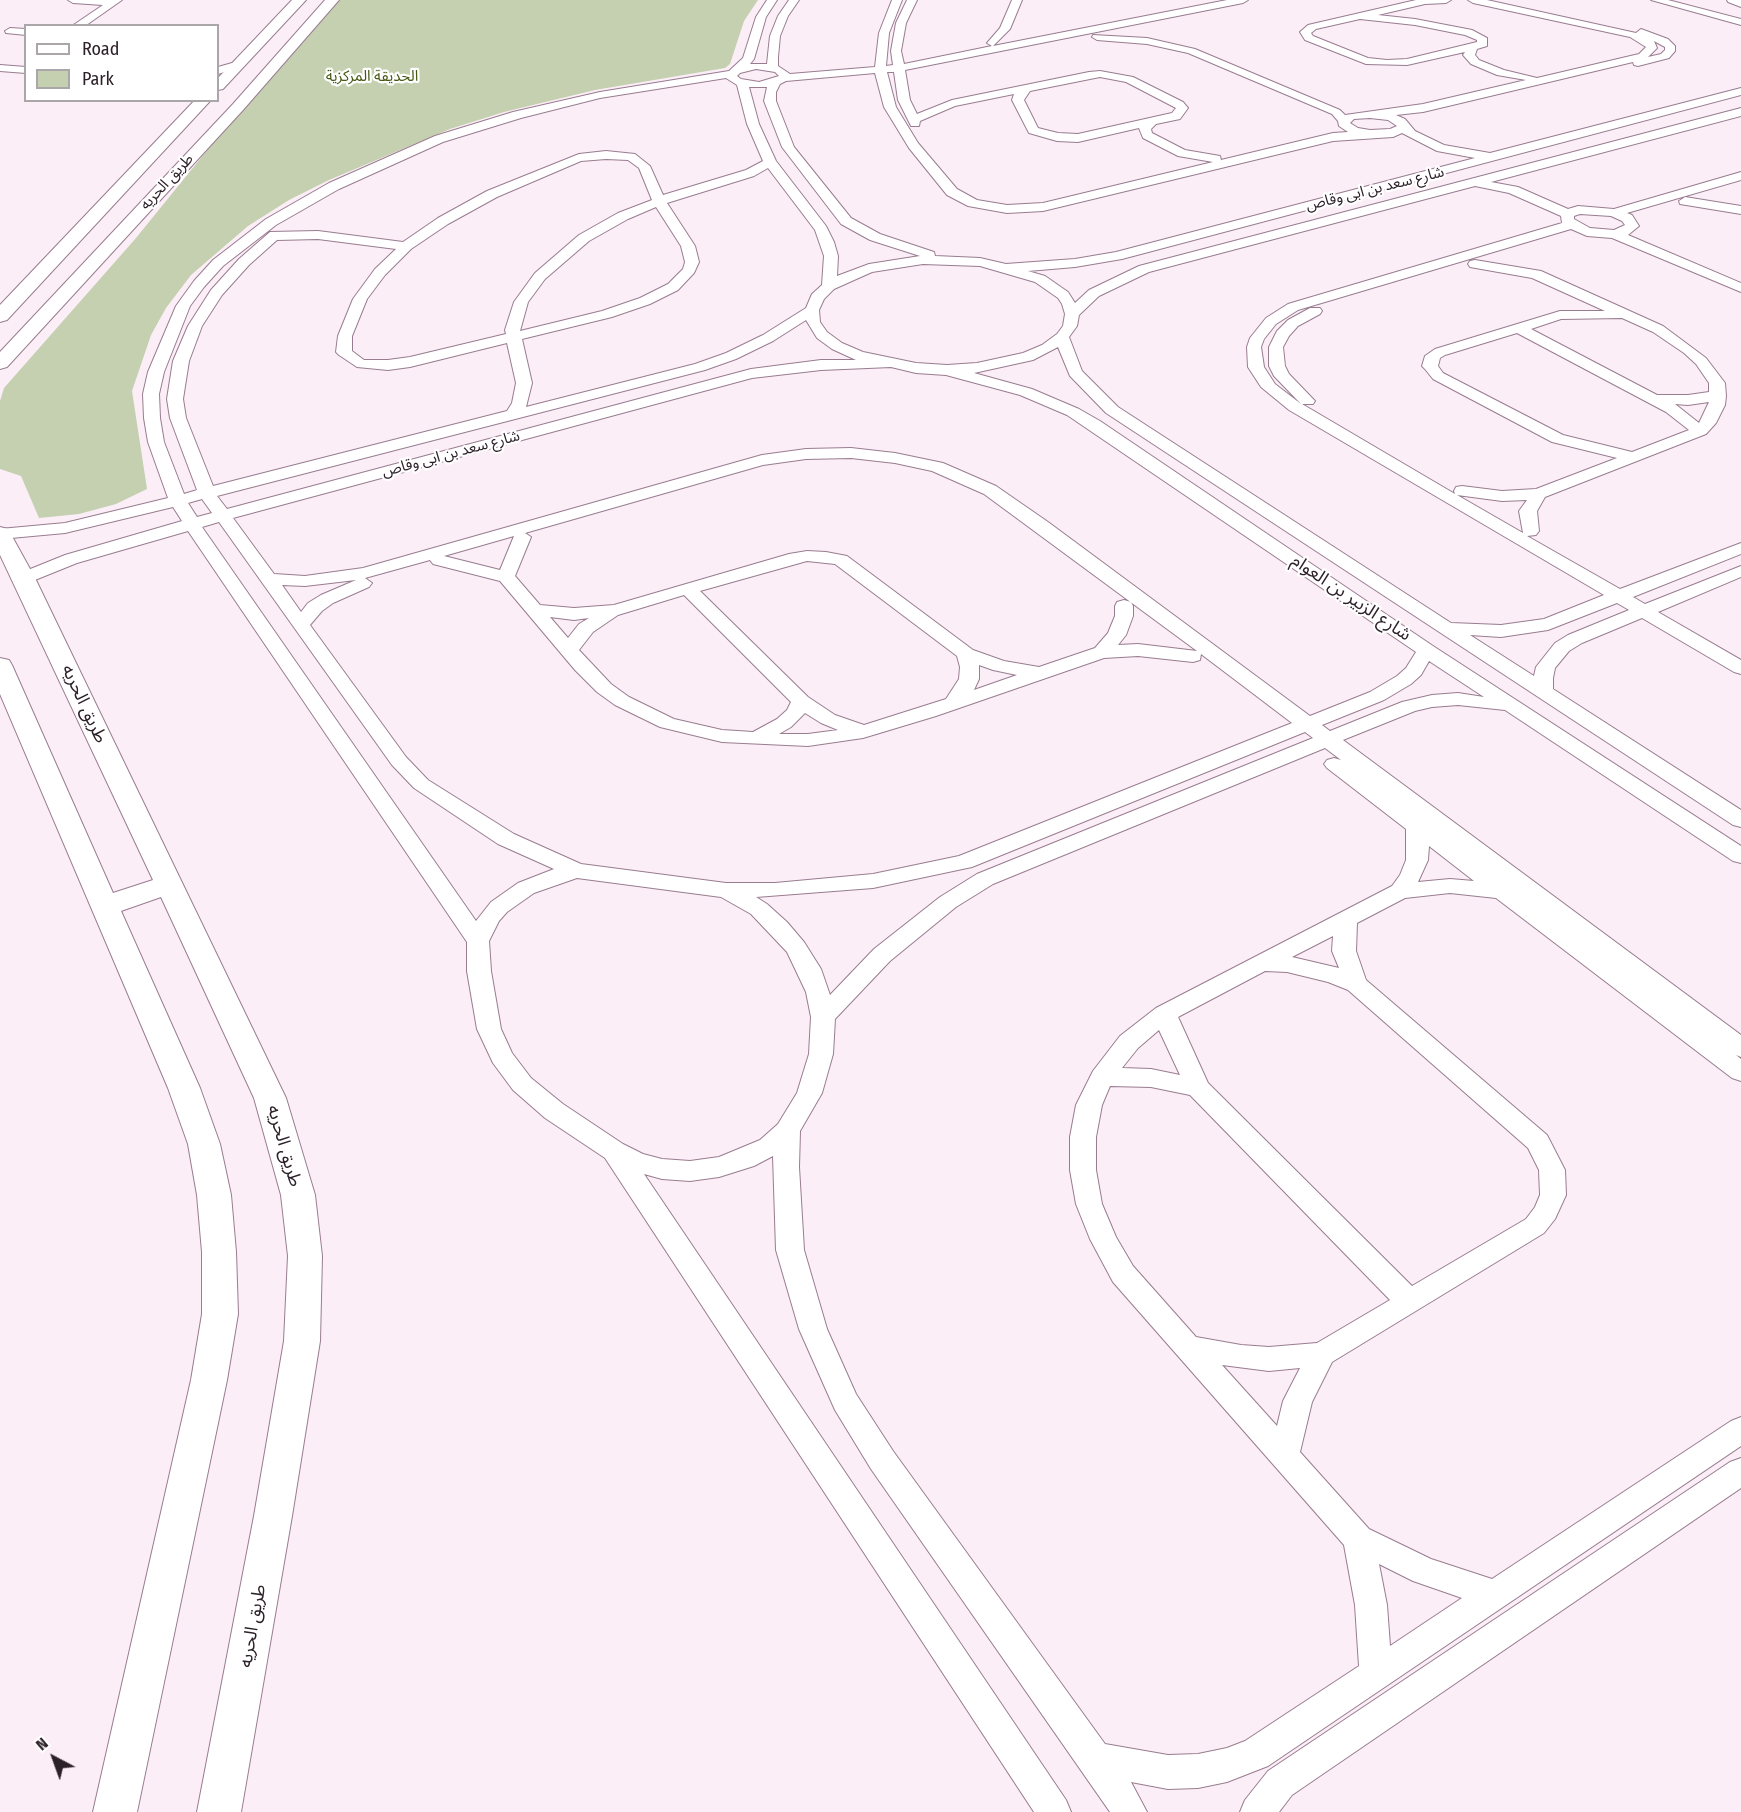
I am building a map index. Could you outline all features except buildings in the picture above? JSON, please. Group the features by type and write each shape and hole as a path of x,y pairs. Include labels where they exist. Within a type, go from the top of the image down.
{"main road":[{"path":"219,85 294,5 328,6"},
{"name":"طريق الحريه","path":"0,363 328,6"},
{"name":"طريق الحريه","path":"0,316 202,102"},
{"path":"68,245 108,246"},
{"name":"طريق الحريه","path":"0,534 24,578 270,1098 298,1195 305,1256 306,1298 302,1341 273,1516 219,1812"},
{"path":"0,665 171,1058 204,1144 214,1195 219,1252 220,1314 209,1380 115,1812"},
{"path":"105,906 169,884"}],"street":[{"path":"73,0 116,1"},
{"path":"772,0 761,17 748,59 738,77 753,124 771,162 821,229 827,242 831,256 829,286"},
{"path":"794,0 783,16 775,36 772,57 779,74 770,92 770,101 788,147 836,211 846,221 875,237 910,250 951,260 1006,267 1024,273 1053,287 1069,304 1072,314 1070,326 1062,337 1047,348 1028,357 976,368 947,370 885,364 859,356 837,346 817,329 813,322 812,310 817,297 829,286 847,276 869,268 895,263 951,260"},
{"path":"897,0 884,33 881,67 890,106 904,132 952,192 961,198 989,207 1026,209 1043,207 1173,169 1321,133 1331,130 1351,116 1413,111 1643,56 1652,48 1650,44 1633,35 1496,0"},
{"path":"912,0 898,32 897,65 904,100 921,132"},
{"path":"992,43 1000,36 1017,0"},
{"path":"897,65 992,43 1165,16 1206,4 1243,0"},
{"path":"1359,16 1415,22 1468,32 1482,38 1483,44 1398,63 1366,61 1305,35 1307,29 1312,27 1359,16 1411,4 1446,0"},
{"path":"967,187 990,197 1024,202 1038,201 1113,187 1333,137 1393,133 1421,116 1655,59 1670,51 1670,46 1655,36 1561,16 1475,0 1463,0"},
{"path":"1656,0 1741,23"},
{"path":"1732,0 1741,4"},
{"path":"80,24 116,1"},
{"path":"1206,4 1193,2 1049,35 897,65 779,74 756,66 738,77 578,106 444,147 390,169 296,220 243,262 216,293 195,326 181,362 176,399 178,418 207,494 399,761 421,784 485,827 577,872 726,890 775,890 843,885 920,873 964,862 1392,689 1414,671 1426,650"},
{"path":"1188,21 1206,4"},
{"path":"1411,4 1404,11 1404,15 1415,22"},
{"path":"1154,11 1165,16"},
{"path":"1008,22 1049,35 1114,38 1178,47 1213,59 1329,109 1348,128 1403,141 1436,158 1441,168 1437,173"},
{"path":"10,31 24,32"},
{"path":"1191,37 1225,56 1337,104 1391,117 1417,138 1441,148 1500,157"},
{"path":"1472,48 1469,51 1471,58 1498,79 1501,87 1497,91"},
{"path":"1426,58 1458,62 1511,75 1546,79"},
{"path":"219,71 239,64"},
{"path":"0,66 24,68"},
{"path":"478,941 178,501 156,442 152,418 152,394 156,372 183,306 205,277 242,243 278,218 334,186 402,154 439,140 507,118 569,102 643,87 738,77 759,85 779,74"},
{"path":"913,120 952,103 1089,75 1121,76 1179,104 1182,108 1176,116 1078,138 1047,135 1033,129 1020,106 1020,94 1026,88"},
{"name":"شارع سعد بن ابى وقاص","path":"1006,267 1064,264 1117,256 1500,157 1741,91"},
{"path":"977,98 1002,100 1020,106"},
{"path":"904,100 952,103"},
{"name":"شارع سعد بن ابى وقاص","path":"1072,314 1094,293 1144,269 1741,112"},
{"path":"1152,122 1145,131 1176,158 1178,162 1173,169"},
{"path":"1106,132 1137,137 1189,156 1216,159"},
{"path":"608,160 631,168 674,248 676,259 672,271 656,285 630,298 513,334 410,362 388,365 362,364 354,361 344,352 343,345 353,313 380,272 411,243 442,221 496,196 576,164 608,160"},
{"path":"566,399 534,388 513,334 521,302 535,282 584,238 652,204 736,178 771,162"},
{"path":"1518,170 1531,184 1586,210 1624,220 1741,276"},
{"path":"1614,234 1624,220 1741,176"},
{"path":"736,178 784,180"},
{"path":"1470,183 1513,190 1569,219 1587,232"},
{"path":"1624,220 1741,184"},
{"path":"1726,189 1741,203"},
{"path":"496,196 450,226 406,259 383,285 357,339 357,345 369,354 382,357 409,354 607,314 660,294 682,279 689,270 692,254 652,204"},
{"path":"1685,201 1741,210"},
{"path":"1586,210 1569,219 1293,307 1276,317 1263,329 1254,347 1254,357 1262,377 1280,397 1652,608 1741,653"},
{"path":"296,220 314,227 411,243"},
{"path":"1627,594 1530,531 1313,405 1286,381 1277,366 1276,347 1282,334 1293,323 1309,314 1587,232 1614,234 1741,288"},
{"path":"274,236 311,235 411,243"},
{"path":"1526,258 1536,274"},
{"path":"1462,491 1502,496 1539,494 1636,458 1700,431 1714,414 1718,396 1717,383 1701,361 1658,329 1536,274 1475,264"},
{"path":"1560,315 1570,290"},
{"name":"شارع سعد بن ابى وقاص","path":"0,534 65,528 207,494 566,399 700,367 731,356 768,338 812,310"},
{"path":"353,313 369,313"},
{"path":"1627,315 1560,315 1440,352 1434,356 1430,366 1438,376 1558,439 1636,458"},
{"path":"1520,329 1653,398 1680,414 1700,431"},
{"name":"شارع الزبير بن العوام","path":"1062,337 1075,373 1112,410 1741,820"},
{"name":"شارع سعد بن ابى وقاص","path":"24,578 71,559 192,524 751,374 821,365 885,364"},
{"name":"شارع الزبير بن العوام","path":"947,370 1026,392 1073,412 1426,650 1741,856"},
{"path":"514,413 534,388"},
{"path":"1653,398 1688,400 1718,396"},
{"path":"1558,439 1573,458 1583,477"},
{"path":"301,624 315,607 340,591 522,537 582,515 740,464 783,456 851,453 896,458 937,467 974,481 998,496 1299,728 1702,1031 1741,1072"},
{"path":"268,579 315,580 364,573 768,467 830,461 894,466 937,478 972,494 1193,656 1299,728"},
{"path":"1530,531 1528,511 1539,494"},
{"path":"506,577 522,537"},
{"path":"1448,628 1483,631 1526,628 1568,618 1741,548"},
{"path":"1299,563 1330,552"},
{"path":"536,610 574,614 615,610 789,559 826,556 852,567 966,654 1000,666 1038,673"},
{"path":"439,561 506,577 536,610 568,651 604,688 643,713 693,730 753,740 808,740 863,732 953,704 1102,652 1138,650 1193,656"},
{"path":"1544,691 1546,667 1562,647 1575,639 1741,571"},
{"path":"687,589 801,701 828,719 863,732"},
{"path":"1102,652 1118,635 1125,616 1124,606"},
{"path":"1652,608 1741,668"},
{"path":"568,651 586,628 615,610"},
{"path":"953,704 963,692 969,679 970,667 966,654"},
{"path":"823,1017 867,970 914,927 985,879 1409,706 1458,699 1486,701 1514,707"},
{"path":"753,740 784,723 795,713 801,701"},
{"path":"1319,743 1416,826 1502,891 1702,1031 1741,1048"},
{"path":"1400,891 1411,876 1417,860 1416,826"},
{"path":"577,872 542,880 511,897 489,918 478,941 482,1001 489,1029 502,1057 522,1084 554,1111 614,1151 636,1162 662,1169 690,1171 709,1169 746,1159 769,1147 787,1131 809,1093 821,1054 823,1017 812,976 796,947 759,909 726,890"},
{"path":"1494,1594 1424,1571 1358,1539 1124,1274 1103,1239 1089,1204 1083,1170 1083,1137 1089,1105 1102,1077 1129,1042 1164,1014 1400,891 1450,886 1502,891"},
{"path":"1346,921 1344,951 1356,984"},
{"path":"1187,1347 1241,1357 1287,1358 1322,1354 1535,1226 1546,1212 1552,1195 1552,1170 1538,1142 1356,984 1334,975 1296,966 1263,963"},
{"path":"1164,1014 1198,1088 1410,1302"},
{"path":"1102,1077 1151,1078 1198,1088"},
{"path":"787,1131 786,1167 790,1250 813,1329 840,1391 882,1460 1095,1759 1130,1812"},
{"path":"614,1151 1054,1812"},
{"path":"1284,1456 1298,1401 1322,1354"},
{"path":"1095,1759 1168,1772 1198,1771 1227,1765 1256,1754 1741,1431"},
{"path":"1257,1812 1280,1782 1741,1471"},
{"path":"1358,1539 1371,1605 1376,1674"}],"green space":[{"name":"الحديقة المركزية","path":"338,0 758,0 744,21 730,64 725,68 595,90 504,112 450,129 329,180 289,200 248,226 191,275 166,308 151,335 132,391 147,489 116,504 79,514 39,518 21,476 0,469 0,401 4,388 136,238 256,90"}]}
